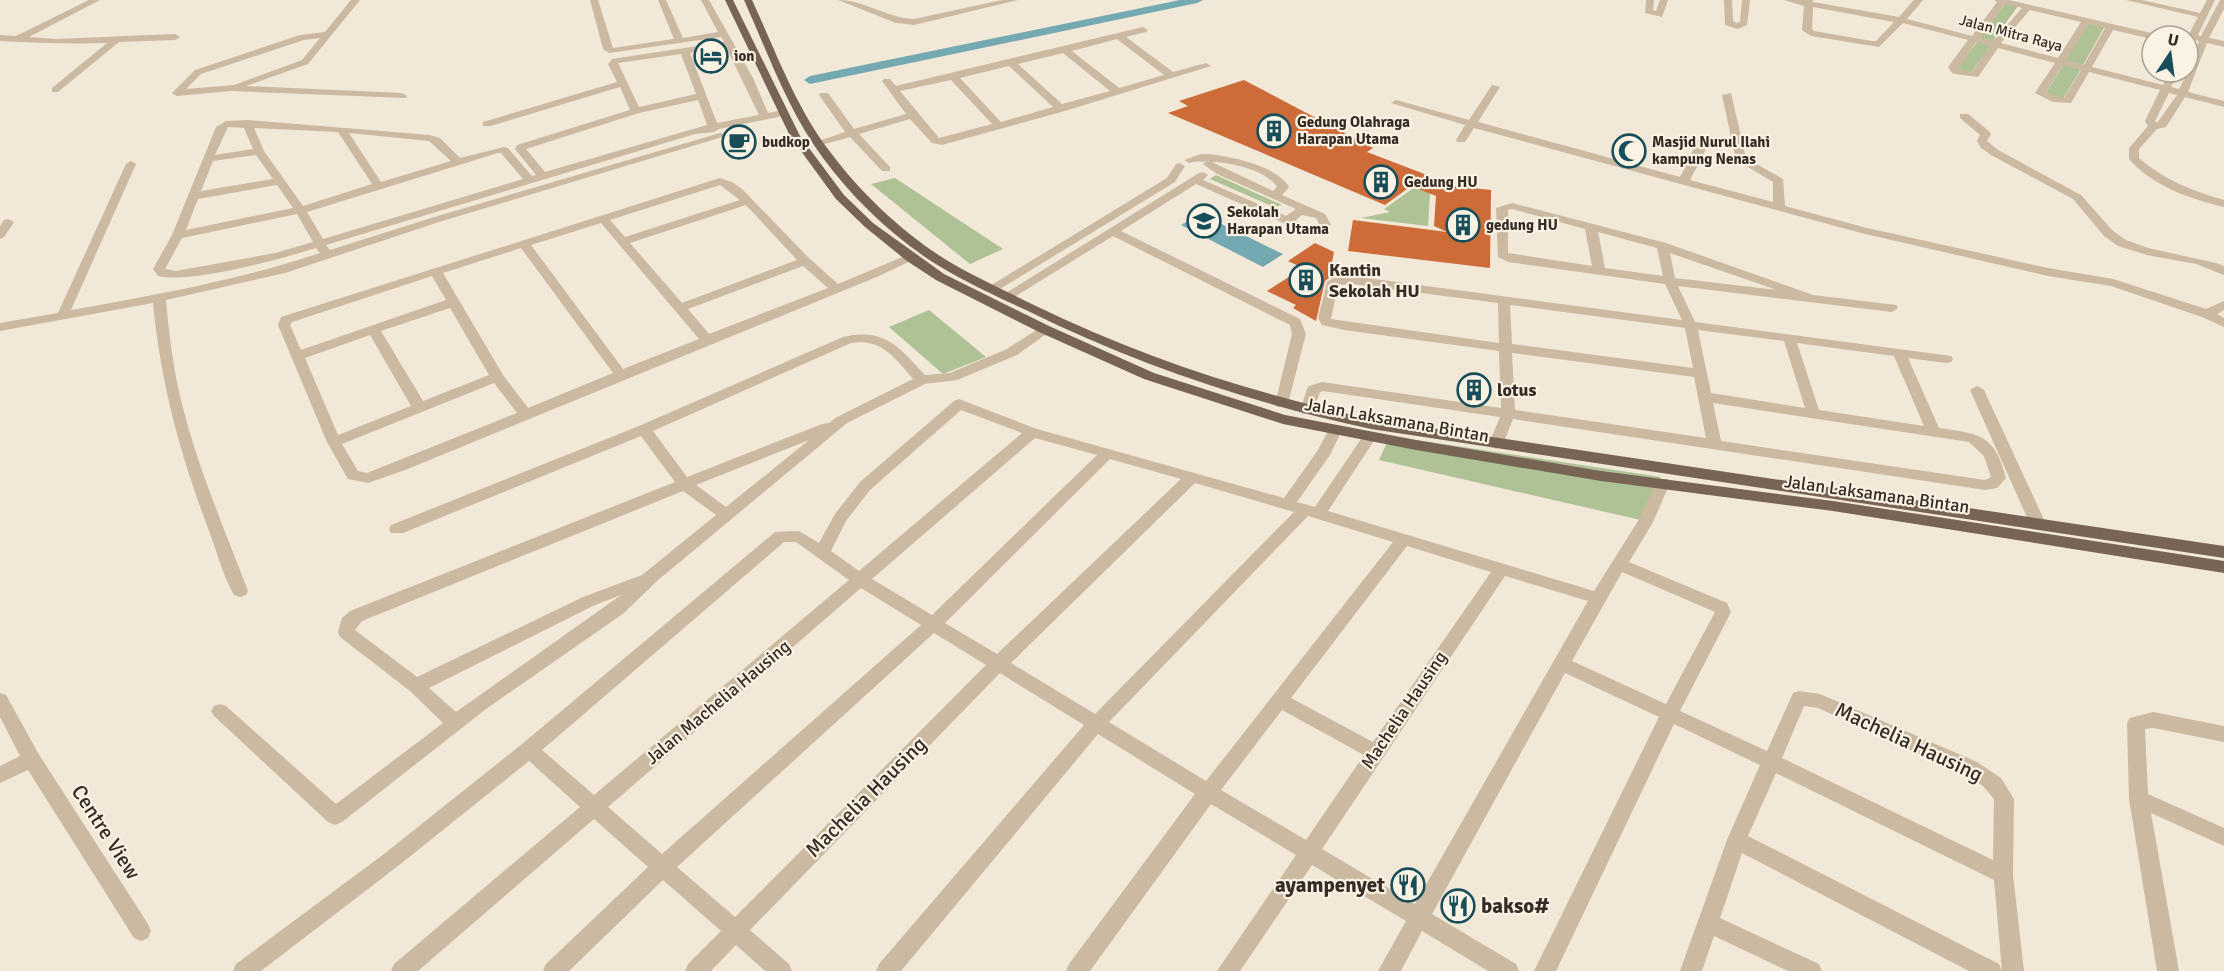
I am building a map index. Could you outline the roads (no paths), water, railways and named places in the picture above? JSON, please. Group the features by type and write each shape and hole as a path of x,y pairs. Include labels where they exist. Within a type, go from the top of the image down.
{"main road":[{"name":"Jalan Laksamana Bintan","path":"729,0 785,116 806,152 840,197 869,225 911,258 940,277 1044,329 1149,376 1282,419 1335,430 1601,476 1833,506 2224,567"},
{"name":"Jalan Laksamana Bintan","path":"748,0 784,80 818,143 854,187 924,251 991,289 1061,323 1160,364 1307,411 1496,444 1837,492 2224,553"},
{"path":"1149,376 1160,364"}],"street":[{"path":"0,48 96,0"},
{"path":"231,88 304,62 356,0"},
{"path":"594,0 610,50 725,34"},
{"path":"662,0 680,40"},
{"path":"705,0 748,78 765,117"},
{"path":"842,0 899,21 914,22 1014,0"},
{"path":"1650,0 1648,11 1659,15 1664,0"},
{"path":"1728,0 1728,23 1738,26 1744,23 1746,0"},
{"name":"Jalan Mitra Raya","path":"1788,0 1900,20 2224,104"},
{"path":"1809,2 1807,30 1820,36 1879,44 1919,0"},
{"path":"2130,0 2152,2 2203,16"},
{"path":"2199,24 2211,0"},
{"path":"2224,0 2204,40 2182,94 2162,125 2154,126 2134,148 2134,159 2147,172 2170,186 2224,204"},
{"path":"2028,7 1995,45 1975,75 1955,71 1953,67 2001,1 2028,7 2110,27 2140,33"},
{"path":"2086,21 2040,93 2057,100 2067,101 2110,27"},
{"path":"1143,30 954,77 890,85 912,115 939,142 1206,66"},
{"path":"326,35 303,37 198,72 177,93 231,88 402,96"},
{"path":"1119,36 1172,76"},
{"path":"0,38 55,42 175,37"},
{"path":"2200,40 2224,38"},
{"path":"55,90 116,40"},
{"path":"2200,40 2224,44"},
{"path":"636,111 613,64 615,61 730,44"},
{"path":"1065,50 1118,92"},
{"path":"685,51 714,129"},
{"path":"1011,63 1061,109"},
{"path":"748,78 764,74"},
{"path":"954,77 999,126"},
{"path":"487,124 624,83"},
{"path":"2154,126 2150,121 2168,84"},
{"path":"1461,140 1495,87"},
{"path":"824,95 851,132 886,169"},
{"path":"1727,95 1741,160 1779,180 1779,208"},
{"path":"543,176 520,149 521,147 636,111 702,96"},
{"path":"1396,103 1865,231 2048,272 2113,283 2207,314 2224,323"},
{"path":"818,143 912,115"},
{"path":"458,161 436,140 430,138 341,129 248,123 226,124 221,127 178,235 159,269 162,273 176,275 259,260 693,131 714,129 765,117 785,116"},
{"path":"0,327 159,298 281,270 435,220 785,116"},
{"path":"1964,116 1986,134 1982,141 1984,145 2078,197 2112,237 2124,244 2143,249 2200,260 2224,271"},
{"path":"248,123 259,151 329,255"},
{"path":"341,129 378,185"},
{"path":"1684,180 1700,151 1701,142"},
{"path":"178,235 300,210 458,161 502,150 531,181"},
{"path":"208,159 259,151"},
{"path":"991,289 1172,180 1185,163 1203,156 1222,157 1280,182 1282,187 1274,195"},
{"path":"1185,163 1185,173 1219,171 1316,214 1325,222 1323,228 1301,230 1202,173"},
{"path":"62,317 131,164"},
{"path":"1007,296 1202,173"},
{"path":"194,196 279,181"},
{"path":"836,288 805,261 729,183 720,181 286,320 284,325 334,442 353,475 368,478 911,258"},
{"path":"624,241 748,201"},
{"path":"1808,297 1662,246 1506,206 1502,211 1502,254 1512,259 1892,308"},
{"path":"1290,222 1289,219 1294,214 1305,212 1316,214"},
{"path":"603,218 708,340"},
{"path":"0,223 8,222 0,236"},
{"path":"1591,228 1599,271"},
{"path":"1113,231 1295,322 1299,334 1282,404"},
{"path":"524,244 621,375"},
{"path":"1662,246 1670,281 1691,326 1714,443"},
{"path":"680,308 805,261"},
{"path":"436,272 497,377 526,415"},
{"path":"1702,374 1508,350 1344,326 1327,322 1324,318 1331,285 1341,280 1946,359"},
{"path":"159,298 166,360 177,412 198,480 240,591"},
{"path":"1496,444 1508,415 1508,350 1504,301"},
{"path":"297,356 454,302"},
{"path":"2207,314 2224,305"},
{"path":"454,723 416,686 346,632 348,623 356,616 842,420 922,380 952,377 1012,352 1044,329"},
{"path":"374,330 419,407"},
{"path":"398,529 644,429 848,340 868,336 887,343 922,380"},
{"path":"1789,338 1813,412"},
{"path":"1899,352 1934,430"},
{"path":"334,442 497,377"},
{"path":"1307,411 1314,389 1322,386 1985,485 1999,478 1996,464 1982,442 1973,438 1934,430 1705,396"},
{"path":"1977,390 2038,525"},
{"path":"822,554 830,535 852,500 959,404 1032,432 1287,504 1599,598"},
{"path":"220,711 334,816 454,723 618,608 651,577 842,420"},
{"path":"644,429 685,485 727,516"},
{"path":"1287,504 1325,452 1335,430"},
{"name":"Jalan Machelia Hausing","path":"402,971 1032,432"},
{"path":"887,971 1097,723 1311,512 1370,436"},
{"path":"554,971 662,867 934,624 1107,454"},
{"name":"Machelia Hausing","path":"696,971 999,663 1191,478"},
{"path":"1389,971 1618,564 1645,522 1663,483"},
{"path":"244,971 391,860 529,750 781,536 799,537 861,580 1208,792 1508,971"},
{"path":"1077,971 1208,792 1404,539"},
{"path":"1545,971 1669,715 1724,612 1618,564"},
{"name":"Machelia Hausing","path":"1228,971 1501,569"},
{"path":"416,686 589,601 651,577"},
{"path":"1562,664 1772,762 2003,875"},
{"name":"Machelia Hausing","path":"1691,971 1737,840 1799,698 1820,701 1970,768 1989,779 2000,790 2004,799 2003,875 2013,971"},
{"name":"Centre View","path":"0,700 31,759 141,931"},
{"path":"1280,700 1375,752"},
{"path":"2169,971 2139,799 2136,723 2153,720 2221,734"},
{"path":"529,750 781,971"},
{"path":"0,775 31,759"},
{"path":"2139,799 2224,837"},
{"path":"1737,840 1991,971"},
{"path":"1707,922 1810,971"}],"water":[{"path":"1201,214 1283,254 1263,267 1181,225"}],"waterway":[{"path":"810,80 1197,0"}],"place":[{"name":"ion","path":"711,56"},
{"name":"Gedung Olahraga Harapan Utama","path":"1274,131"},
{"name":"budkop","path":"739,142"},
{"name":"Masjid Nurul Ilahi kampung Nenas","path":"1629,151"},
{"name":"Gedung HU","path":"1381,182"},
{"name":"Sekolah Harapan Utama","path":"1204,221"},
{"name":"gedung HU","path":"1463,225"},
{"name":"Kantin Sekolah HU","path":"1306,280"},
{"name":"lotus","path":"1474,390"},
{"name":"ayampenyet","path":"1408,885"},
{"name":"bakso#","path":"1458,906"}]}
